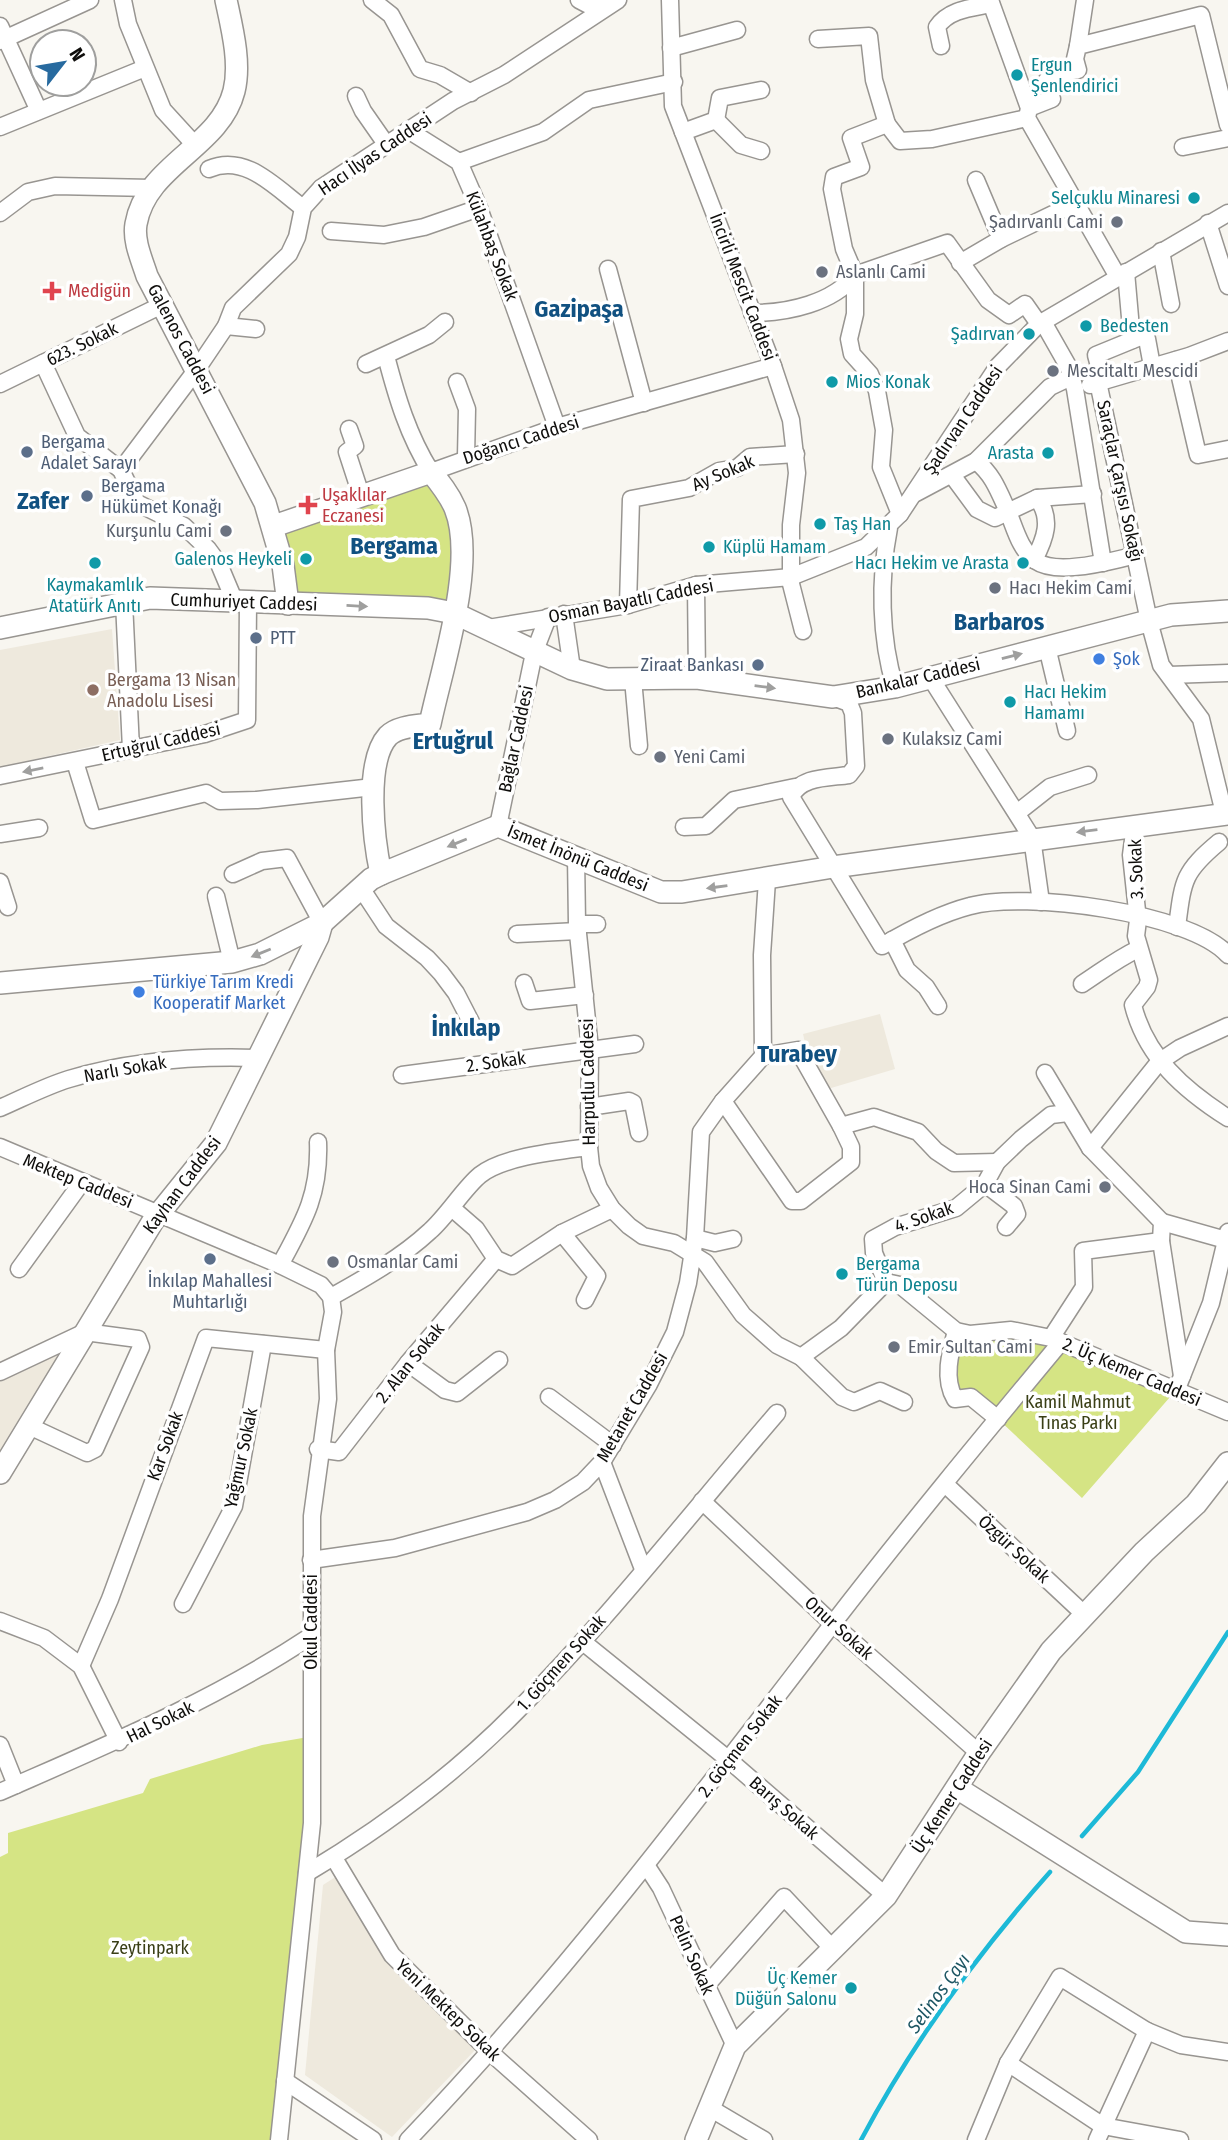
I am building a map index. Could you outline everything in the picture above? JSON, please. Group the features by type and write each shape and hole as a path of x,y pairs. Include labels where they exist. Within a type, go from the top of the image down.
{"main road":[{"name":"Galenos Caddesi","path":"226,0 237,66 234,90 227,111 152,188 136,223 137,245 147,276 164,304 274,526 279,603"},
{"name":"Doğancı Caddesi","path":"274,526 431,472"},
{"path":"381,874 373,787 383,746 389,734 402,728 429,724 463,571 459,521 454,507 431,472"},
{"name":"Cumhuriyet Caddesi","path":"0,628 124,601 150,598 428,608 454,612 488,628"},
{"name":"Bankalar Caddesi","path":"488,628 534,653 572,669 607,679 697,678 834,697 895,687 1171,615 1228,611"},
{"name":"İsmet İnönü Caddesi","path":"0,983 232,962 260,954 322,923 361,887 381,874 498,826 661,892 767,880 833,867 1226,813"},
{"name":"Kayhan Caddesi","path":"2,1464 29,1426 158,1214 216,1143 318,937 322,923"},
{"name":"Üç Kemer Caddesi","path":"696,2140 735,2046 887,1896 979,1753 1051,1651 1084,1614 1196,1504 1228,1463"},
{"path":"957,1788 1186,1932 1228,1935"}],"street":[{"path":"38,109 2,35 90,0"},
{"path":"372,0 391,15 420,69 440,75 471,93"},
{"path":"579,0 601,5"},
{"name":"Hacı İlyas Caddesi","path":"121,470 197,369 226,326 233,308 289,254 297,237 303,208 321,188 453,101 471,93 601,5 618,0"},
{"name":"İncirli Mescit Caddesi","path":"670,0 673,106 773,366 791,421 796,454 791,577 793,601 803,631"},
{"path":"818,39 869,36 874,80 887,124 900,141 932,139 1028,113 1052,99 1047,80 1053,74 1078,70 1078,46 1085,0"},
{"path":"128,2 145,68 163,110 189,150"},
{"path":"941,46 937,27 942,19 951,13 991,2 1028,113 1122,275 1132,340"},
{"path":"1078,46 1200,15 1224,96 1228,125"},
{"path":"671,48 737,30"},
{"path":"0,127 38,109 145,68"},
{"path":"408,130 459,162 544,132 589,100 674,82"},
{"path":"716,120 720,98 761,90"},
{"path":"356,96 386,144"},
{"path":"683,132 716,120"},
{"path":"716,120 741,145 761,151"},
{"path":"887,124 851,138 861,167 834,177 832,189 844,249 855,275 852,354 870,374 877,391 884,430 881,467 900,514"},
{"path":"1182,147 1228,138"},
{"name":"Külahbaş Sokak","path":"459,162 479,208 556,427"},
{"path":"209,169 223,163 234,163 258,174 303,208"},
{"path":"976,180 1001,239"},
{"path":"0,213 28,192 55,186 152,188"},
{"path":"960,262 1078,202"},
{"path":"331,231 384,235 424,227 479,208"},
{"name":"Şadırvan Caddesi","path":"888,528 914,494 998,366 1041,323 1208,223 1228,214"},
{"path":"1208,223 1228,286"},
{"path":"752,313 773,313 820,300 843,291 855,275 937,244 947,243 988,300 1000,310 1009,314 1024,304 1041,323 1071,378 1103,563"},
{"path":"1161,251 1171,304"},
{"path":"608,269 644,403"},
{"name":"623. Sokak","path":"0,384 164,304"},
{"path":"366,365 429,335 445,322"},
{"path":"226,326 256,329"},
{"path":"914,494 976,461 1050,387 1071,378 1096,355 1132,340 1147,339 1152,366"},
{"path":"1071,378 1100,381 1176,360 1228,341"},
{"name":"Saraçlar Çarşısı Sokağı","path":"1096,355 1149,621 1161,665 1200,719 1226,813"},
{"path":"386,356 399,408 414,444 431,472"},
{"path":"1176,360 1198,455 1228,449"},
{"path":"43,363 76,436 121,470 137,503 184,526 208,549 242,602"},
{"name":"Doğancı Caddesi","path":"431,472 466,457 556,427 773,366"},
{"path":"457,382 467,409 466,457"},
{"path":"349,429 355,446 347,452 361,495"},
{"name":"Ay Sokak","path":"628,605 631,499 689,488 719,471 737,468 750,457 796,454"},
{"path":"976,461 990,472 1016,535 1034,560 1044,565 1063,567 1103,563 1136,555"},
{"path":"952,475 977,509 995,518 1037,498 1093,494"},
{"path":"1034,560 1046,535 1047,517 1037,498"},
{"path":"888,528 881,566 885,627 895,687"},
{"name":"Osman Bayatlı Caddesi","path":"488,628 628,605 696,585 791,577 866,547 888,528"},
{"path":"696,585 697,678"},
{"path":"124,601 131,749"},
{"name":"Ertuğrul Caddesi","path":"0,776 205,734 247,720 242,602"},
{"path":"556,616 572,669"},
{"name":"Bağlar Caddesi","path":"498,826 534,653 556,616"},
{"path":"1047,647 1067,731"},
{"path":"1169,675 1228,673"},
{"path":"930,677 1032,838 1041,902"},
{"path":"634,679 639,746"},
{"path":"684,827 706,826 734,800 742,797 849,775 856,766 853,713 849,703 834,697"},
{"path":"75,762 93,820 206,793 220,801 286,798 373,787"},
{"path":"1017,813 1050,787 1088,775"},
{"path":"795,787 791,797 882,946 972,905 1041,902 1137,913 1204,938 1228,955"},
{"name":"3. Sokak","path":"1135,825 1131,855 1138,950 1149,980 1147,988 1133,1005 1151,1051 1159,1062"},
{"path":"0,834 39,828"},
{"path":"1177,927 1183,884 1193,863 1219,842"},
{"name":"Harputlu Caddesi","path":"576,856 578,928 589,984 591,1166 612,1209 643,1236 694,1246"},
{"path":"233,874 262,861 287,858 322,923"},
{"path":"723,1101 792,1201 801,1201 851,1162 851,1147 799,1050 763,1056 762,955 767,880"},
{"path":"0,882 8,907"},
{"path":"361,887 386,926 427,958 441,973 456,993 471,1022"},
{"path":"216,896 232,962"},
{"path":"517,934 597,924"},
{"path":"892,940 907,970 926,987 938,1006"},
{"path":"1082,984 1109,967 1113,960 1138,950"},
{"path":"524,983 530,1001 589,984"},
{"path":"1090,1148 1159,1062 1180,1048 1228,1026"},
{"name":"2. Sokak","path":"402,1075 635,1044"},
{"name":"Metanet Caddesi","path":"311,1560 395,1548 527,1512 555,1500 583,1482 602,1462 675,1332 694,1246 701,1132 723,1101 763,1056"},
{"name":"Narlı Sokak","path":"0,1108 68,1079 128,1066 187,1059 256,1058"},
{"path":"1159,1062 1204,1102 1228,1118"},
{"path":"1045,1073 1090,1148 1162,1222 1227,1236 1211,1303 1179,1383"},
{"path":"589,1107 629,1101 634,1103 639,1133"},
{"name":"4. Sokak","path":"886,1282 874,1253 873,1239 895,1227 956,1208 985,1184 997,1162 1051,1115 1068,1113"},
{"path":"841,1126 874,1117 888,1120 918,1132 936,1151 954,1163 997,1162"},
{"path":"280,1265 312,1204 317,1181 318,1142"},
{"path":"158,1214 280,1265 321,1285 331,1297 371,1275 427,1234 453,1209 480,1174 526,1156 589,1147"},
{"name":"Mektep Caddesi","path":"3,1154 82,1182 158,1214"},
{"path":"19,1269 82,1182"},
{"path":"985,1184 1014,1206 1017,1214 1006,1227"},
{"path":"453,1209 476,1229 496,1259 512,1266 562,1233 612,1209"},
{"path":"1162,1222 1161,1241 1179,1383"},
{"path":"562,1233 597,1276 585,1300"},
{"path":"733,1239 694,1246 743,1315 777,1345 801,1357 842,1397 854,1402 880,1391 904,1402"},
{"name":"2. Göçmen Sokak","path":"408,2140 491,2053 646,1865 833,1624 998,1419 1056,1340 1084,1287 1083,1251 1161,1241"},
{"name":"2. Alan Sokak","path":"318,1449 339,1452 408,1363 496,1259"},
{"path":"801,1357 841,1328 886,1282 900,1285 956,1331 950,1354 949,1388 955,1399 971,1396 998,1419"},
{"name":"Okul Caddesi","path":"279,2140 312,1823 314,1748 311,1560 318,1449 328,1399 326,1350 333,1312 331,1297"},
{"name":"2. Üç Kemer Caddesi","path":"956,1331 970,1334 1011,1330 1056,1340 1179,1383 1228,1412"},
{"path":"0,1372 85,1332 138,1339 141,1347 95,1450 87,1453 29,1426"},
{"name":"Kar Sokak","path":"81,1666 110,1599 206,1338 326,1350"},
{"name":"Yağmur Sokak","path":"183,1604 234,1506 263,1344"},
{"path":"408,1363 445,1390 457,1393 499,1360"},
{"path":"549,1397 613,1445"},
{"name":"1. Göçmen Sokak","path":"307,1873 384,1825 514,1714 583,1642 777,1413"},
{"path":"602,1462 643,1569"},
{"name":"Özgür Sokak","path":"945,1484 1084,1614"},
{"name":"Onur Sokak","path":"702,1501 833,1624 979,1753"},
{"path":"0,1621 44,1638 81,1666 119,1742"},
{"name":"Hal Sokak","path":"0,1792 119,1742 202,1701 312,1636"},
{"name":"Barış Sokak","path":"583,1642 729,1760 887,1896"},
{"path":"0,1745 16,1785"},
{"name":"Yeni Mektep Sokak","path":"334,1858 392,1955 491,2053 590,2140"},
{"name":"Pelin Sokak","path":"646,1865 662,1888 705,1987 735,2046"},
{"path":"705,1987 784,1897 833,1949"},
{"path":"976,2140 1008,2063 1060,1977 1147,2031 1181,2045 1228,2052"},
{"path":"1100,2133 1147,2031"},
{"path":"1008,2063 1100,2133 1180,2140"},
{"path":"285,2081 373,2140"},
{"path":"708,2107 764,2140"}],"shaded area":[{"name":"Bergama 13 Nisan Anadolu Lisesi","path":"112,629 120,740 0,767 0,650"},
{"path":"880,1014 895,1069 821,1091 798,1050 806,1047 803,1034"},
{"path":"71,1337 0,1454 0,1372"},
{"path":"337,1876 384,1960 475,2050 392,2137 305,2075 323,1885"}],"green space":[{"path":"431,472 454,507 454,613 288,604 283,565 285,524"},
{"name":"Kamil Mahmut Tınas Parkı","path":"1011,1330 1177,1389 1082,1498 998,1419 955,1399 956,1331"},
{"name":"Zeytinpark","path":"314,1736 279,2140 0,2140 0,1857 8,1853 8,1833 143,1793 150,1779 262,1745"}],"waterway":[{"name":"Selinos Çayı","path":"1082,1836 1138,1772 1228,1632"},
{"name":"Selinos Çayı","path":"861,2140 924,2034 972,1967 1050,1872"}],"place":[{"name":"Ergun Şenlendirici","path":"1017,75"},
{"name":"Selçuklu Minaresi","path":"1194,198"},
{"name":"Şadırvanlı Cami","path":"1117,222"},
{"name":"Aslanlı Cami","path":"822,272"},
{"name":"Medigün","path":"52,291"},
{"name":"Bedesten","path":"1086,326"},
{"name":"Şadırvan","path":"1029,334"},
{"name":"Mescitaltı Mescidi","path":"1053,371"},
{"name":"Mios Konak","path":"832,382"},
{"name":"Bergama Adalet Sarayı","path":"27,452"},
{"name":"Arasta","path":"1048,453"},
{"name":"Bergama Hükümet Konağı","path":"87,496"},
{"name":"Uşaklılar Eczanesi","path":"308,505"},
{"name":"Taş Han","path":"820,524"},
{"name":"Kurşunlu Cami","path":"226,531"},
{"name":"Küplü Hamam","path":"709,547"},
{"name":"Galenos Heykeli","path":"306,559"},
{"name":"Kaymakamlık Atatürk Anıtı","path":"95,563"},
{"name":"Hacı Hekim ve Arasta","path":"1023,563"},
{"name":"Hacı Hekim Cami","path":"995,588"},
{"name":"PTT","path":"256,638"},
{"name":"Şok","path":"1099,659"},
{"name":"Ziraat Bankası","path":"758,665"},
{"name":"Bergama 13 Nisan Anadolu Lisesi","path":"93,690"},
{"name":"Hacı Hekim Hamamı","path":"1010,702"},
{"name":"Kulaksız Cami","path":"888,739"},
{"name":"Yeni Cami","path":"660,757"},
{"name":"Türkiye Tarım Kredi Kooperatif Market","path":"139,992"},
{"name":"Hoca Sinan Cami","path":"1105,1187"},
{"name":"İnkılap Mahallesi Muhtarlığı","path":"210,1259"},
{"name":"Osmanlar Cami","path":"333,1262"},
{"name":"Bergama Türün Deposu","path":"842,1274"},
{"name":"Emir Sultan Cami","path":"894,1347"},
{"name":"Üç Kemer Düğün Salonu","path":"851,1988"}],"district":[{"name":"Gazipaşa","path":"579,309"},
{"name":"Zafer","path":"43,501"},
{"name":"Bergama","path":"394,546"},
{"name":"Barbaros","path":"999,622"},
{"name":"Ertuğrul","path":"453,741"},
{"name":"İnkılap","path":"466,1028"},
{"name":"Turabey","path":"797,1054"}]}
